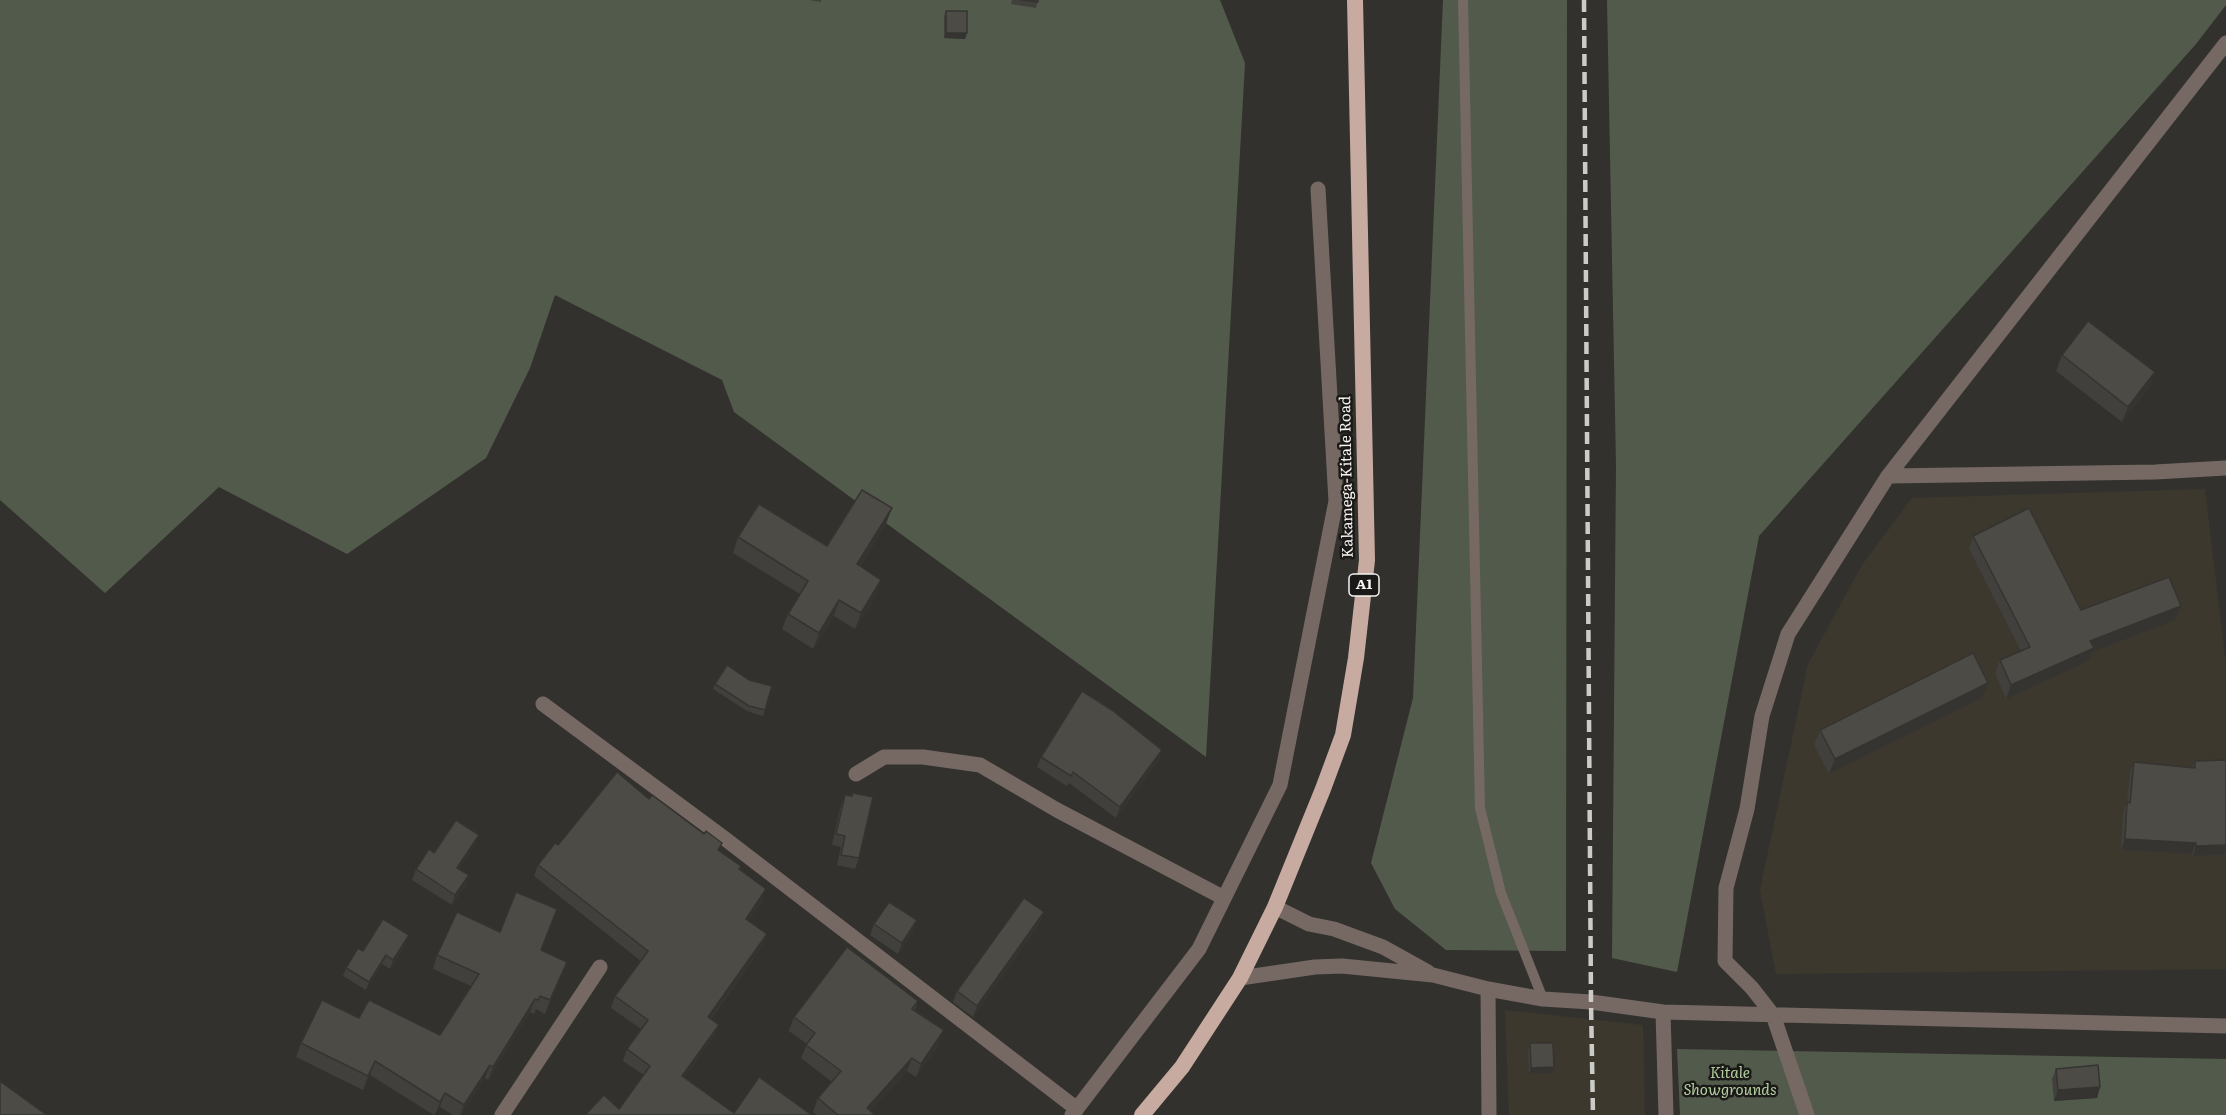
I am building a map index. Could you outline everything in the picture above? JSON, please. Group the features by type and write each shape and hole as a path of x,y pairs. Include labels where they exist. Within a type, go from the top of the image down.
{"highway":[{"name":"Kakamega-Kitale Road","path":"1142,1115 1182,1067 1240,978 1275,907 1343,735 1356,658 1367,560 1355,0"}],"street":[{"path":"1807,1115 1773,1015 1752,988 1725,961 1726,888 1747,809 1762,716 1788,634 1888,476 2226,43"},
{"path":"543,704 733,845 1075,1112 1199,949 1280,785 1336,501 1318,189"},
{"path":"1888,476 2144,472 2226,468"},
{"path":"856,774 884,757 923,757 980,765 1057,810 1224,898"},
{"path":"1275,907 1309,924 1334,929 1383,947 1433,975"},
{"path":"1240,978 1342,966 1433,975 1488,989 1543,999 1591,1002 1664,1012 2226,1026"},
{"path":"502,1115 600,967"},
{"path":"1488,989 1489,1115"},
{"path":"1664,1012 1666,1115"}],"lane":[{"path":"1463,0 1480,808 1501,893 1543,999"}],"shaded area":[{"path":"2205,489 2226,666 2226,969 1776,974 1760,890 1808,664 1862,565 1912,498"},
{"path":"1505,1010 1643,1025 1645,1115 1509,1115"}],"green space":[{"path":"0,0 1220,0 1245,63 1206,757 734,412 722,380 555,295 530,368 486,458 347,554 219,487 105,593 0,500"},
{"path":"1443,0 1567,0 1566,951 1446,950 1395,909 1371,863 1413,698"},
{"path":"1607,0 2226,0 2226,5 2196,44 1759,536 1677,972 1612,958 1616,465"},
{"name":"Kitale Showgrounds","path":"1677,1049 2226,1059 2226,1115 1680,1115"}],"building":[{"path":"946,11 967,11 967,33 946,33"},
{"path":"2088,321 2155,372 2128,407 2062,355"},
{"path":"862,490 892,508 857,564 881,580 861,613 839,600 819,633 788,614 808,581 738,537 759,504 827,546"},
{"path":"2029,508 2081,610 2169,577 2181,606 2090,641 2094,648 2011,685 2000,660 2030,647 1973,536"},
{"path":"1973,653 1988,683 1835,759 1820,730"},
{"path":"727,665 749,680 772,686 765,710 749,706 715,684"},
{"path":"1082,691 1112,710 1162,750 1120,807 1073,772 1071,776 1041,757"},
{"path":"2226,760 2226,845 2196,846 2196,843 2125,839 2127,802 2130,803 2134,762 2195,768 2195,761"},
{"path":"617,772 649,799 652,795 704,834 706,831 722,843 718,850 741,866 739,869 766,889 746,919 767,934 708,1017 719,1025 682,1076 734,1113 759,1077 812,1115 589,1115 587,1113 604,1095 619,1109 650,1066 627,1049 648,1020 615,996 648,951 538,865 555,843 558,845"},
{"path":"853,793 873,797 859,858 841,855 845,836 836,834 845,795 852,796"},
{"path":"456,820 479,835 457,868 469,875 455,895 416,869 429,849 434,853"},
{"path":"516,892 557,909 541,950 567,962 550,1000 540,996 538,1000 535,999 493,1067 490,1065 464,1105 445,1093 440,1102 375,1061 368,1076 301,1043 322,1000 359,1018 369,1000 440,1035 479,974 437,955 457,912 500,932"},
{"path":"1024,898 1044,912 977,1006 957,991"},
{"path":"889,902 917,920 902,943 874,924"},
{"path":"383,919 409,935 393,960 386,955 369,982 346,968 358,948 363,951"},
{"path":"847,947 918,1001 912,1009 944,1030 921,1064 912,1058 867,1108 874,1114 872,1115 838,1115 818,1098 841,1071 806,1045 815,1033 794,1017"},
{"path":"1530,1043 1553,1043 1554,1067 1531,1068"},
{"path":"2098,1065 2100,1087 2058,1090 2056,1069"},
{"path":"0,1081 47,1115 0,1115"}],"railway":[{"path":"1584,0 1593,1115"}]}
